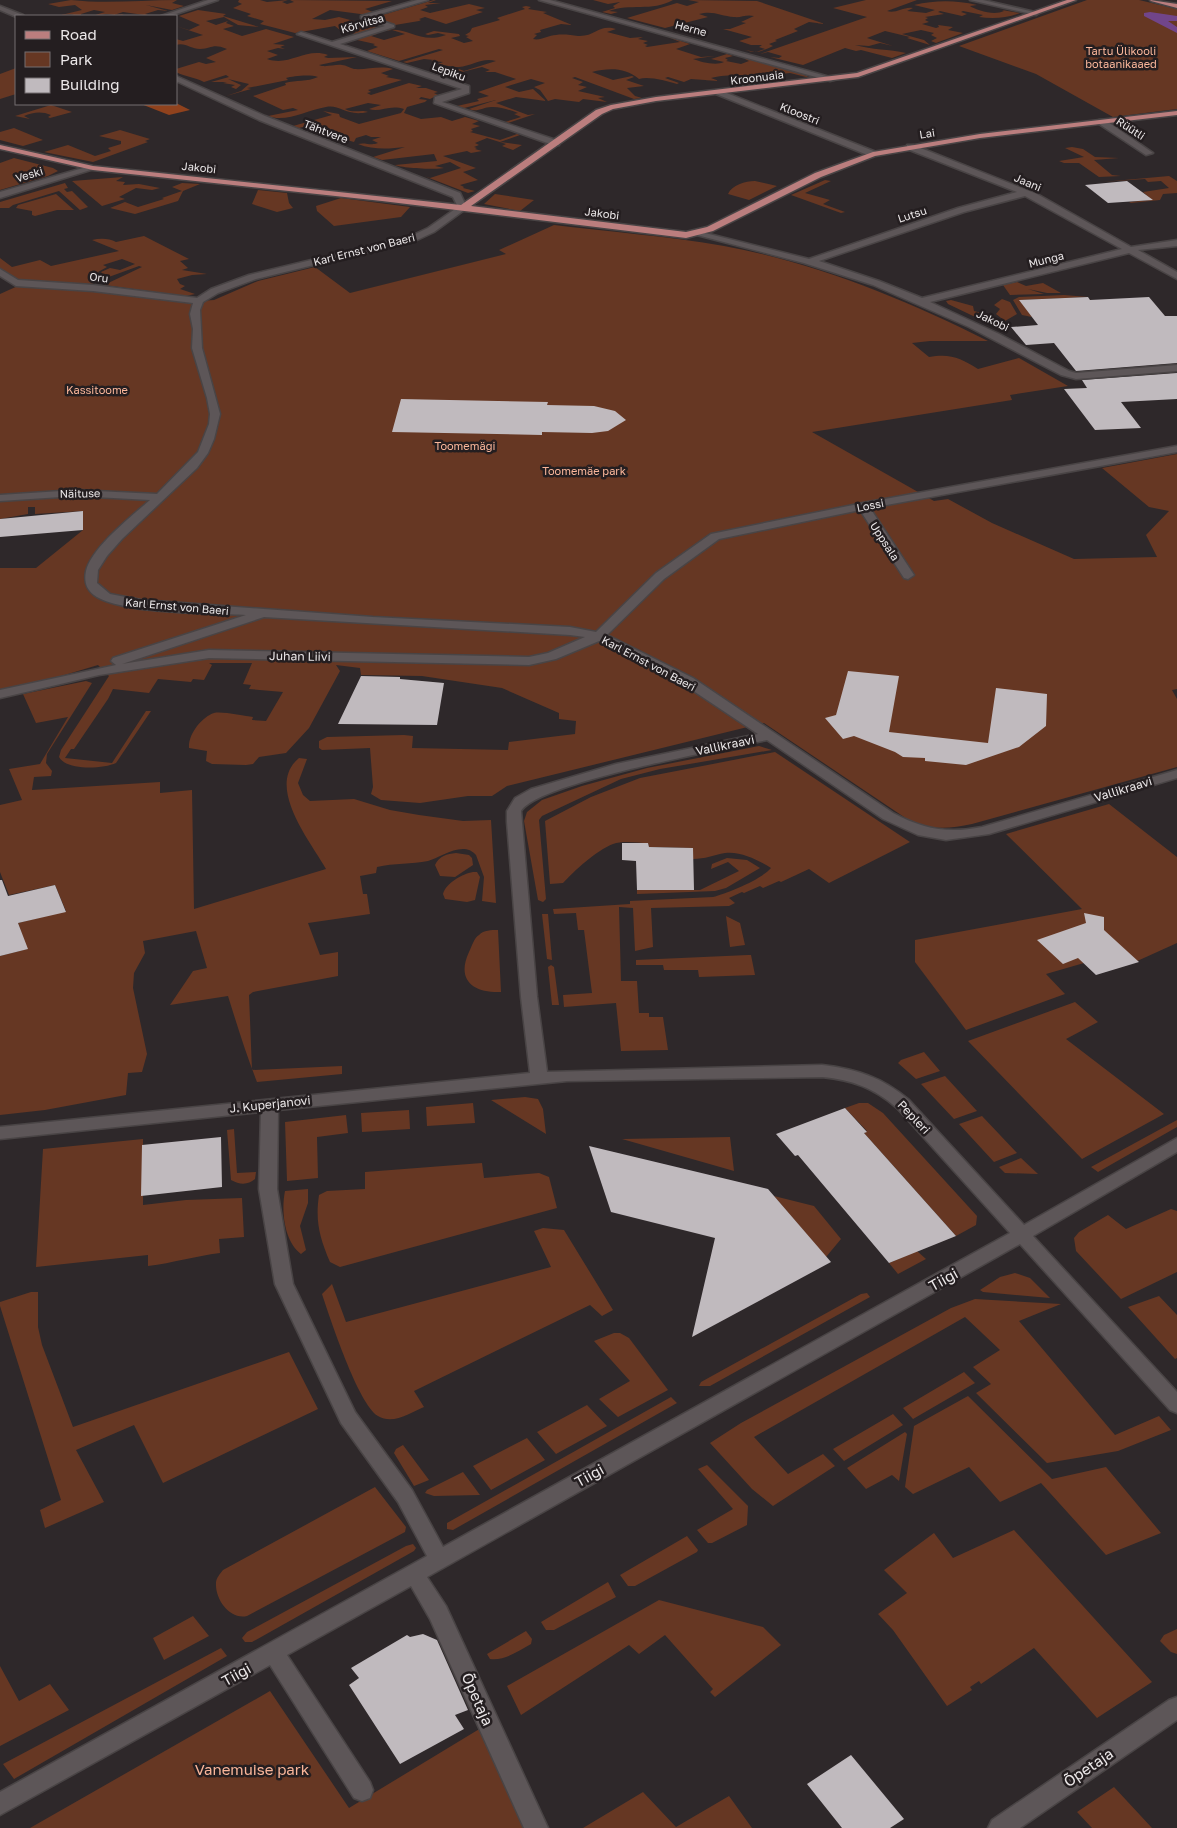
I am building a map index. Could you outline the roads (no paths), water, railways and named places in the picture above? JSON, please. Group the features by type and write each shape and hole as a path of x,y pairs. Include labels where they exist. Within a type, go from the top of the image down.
{"main road":[{"name":"Kroonuaia","path":"463,208 600,112 611,108 656,99 858,75 1073,0"},
{"path":"1153,0 1177,6"},
{"name":"Lai","path":"697,234 832,168 873,154 910,147 1177,113"},
{"name":"Jakobi","path":"0,147 93,168 463,208 665,234 697,234"}],"street":[{"path":"167,15 215,0"},
{"name":"Kõrvitsa","path":"333,44 392,26 363,17 425,0"},
{"name":"Herne","path":"542,0 833,79"},
{"path":"972,0 1036,13"},
{"path":"0,8 18,15"},
{"name":"Lepiku","path":"301,34 466,88 466,91 438,99 438,103 556,143"},
{"name":"Tähtvere","path":"178,79 262,118 456,195 463,208"},
{"name":"Kloostri","path":"719,92 873,154"},
{"name":"Rüütli","path":"1102,122 1149,153"},
{"name":"Jaani","path":"910,147 1025,193 1132,249 1177,276"},
{"name":"Veski","path":"65,175 82,166"},
{"name":"Veski","path":"0,195 93,168"},
{"name":"Lutsu","path":"808,262 961,210 1025,193"},
{"name":"Karl Ernst von Baeri","path":"463,208 446,221 414,238 255,276 218,290 199,301 195,307 197,349 215,414 212,430 202,455 186,474 159,497 99,558 92,572 92,585 105,596 132,603 373,621 551,630 599,636 688,681 768,736"},
{"name":"Jakobi","path":"697,234 808,262 875,283 922,301 992,333 1065,373 1076,376 1146,372 1177,368"},
{"name":"Munga","path":"922,301 1132,249 1177,243"},
{"name":"Oru","path":"0,272 16,283 93,288 199,301"},
{"name":"Lossi","path":"599,636 660,576 708,539 722,533 1177,449"},
{"name":"Näituse","path":"0,498 76,493 159,497"},
{"name":"Uppsala","path":"863,506 908,575"},
{"path":"99,671 108,664 246,620 261,613"},
{"name":"Juhan Liivi","path":"0,694 99,671 209,654 529,661 563,652 599,636"},
{"name":"Vallikraavi","path":"539,1076 529,997 514,822 516,806 520,801 536,792 587,776 768,736 888,816 918,832 953,837 984,832 1177,774"},
{"name":"Pepleri","path":"539,1076 781,1070 849,1074 870,1081 889,1092 903,1104 1177,1405"},
{"name":"J. Kuperjanovi","path":"0,1133 539,1076"},
{"path":"270,1104 268,1189 284,1284 348,1417 405,1496 439,1559"},
{"name":"Tiigi","path":"2,1798 274,1653 414,1572 1021,1234 1177,1144"},
{"name":"Õpetaja","path":"414,1572 430,1596 455,1648 536,1828"},
{"path":"274,1653 362,1790"},
{"name":"Õpetaja","path":"1000,1828 1177,1707"}],"park label":[{"name":"Tartu Ülikooli botaanikaaed","path":"1121,56"},
{"name":"Kassitoome","path":"97,389"},
{"name":"Toomemägi","path":"465,445"},
{"name":"Toomemäe park","path":"584,470"},
{"name":"Vanemuise park","path":"252,1769"}]}
